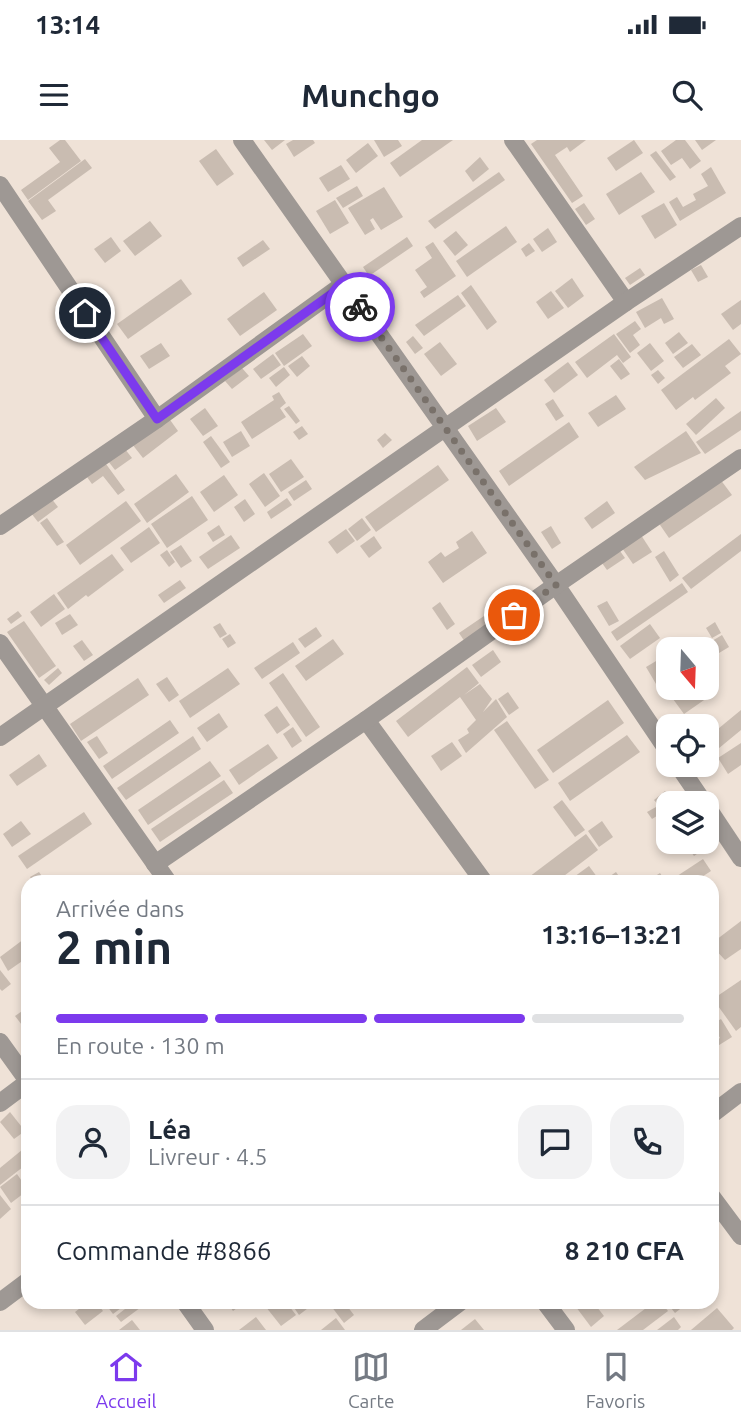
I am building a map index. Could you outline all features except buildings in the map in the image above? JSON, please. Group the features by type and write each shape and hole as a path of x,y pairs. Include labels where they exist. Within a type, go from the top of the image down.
{"street":[{"path":"242,140 556,585 656,733"},
{"path":"515,141 626,302"},
{"path":"0,185 157,419"},
{"path":"0,737 626,302 741,226"},
{"path":"0,526 157,419 344,285"},
{"path":"155,864 741,459"},
{"path":"0,643 163,875"},
{"path":"366,720 479,875"},
{"path":"719,825 741,858"},
{"path":"0,1042 21,1072"},
{"path":"0,1102 21,1087"},
{"path":"719,1109 741,1092"},
{"path":"719,1206 741,1236"},
{"path":"0,1302 21,1287"},
{"path":"190,1309 205,1330"},
{"path":"423,1330 451,1309"},
{"path":"550,1309 566,1330"}],"way so far":[{"path":"360,307 556,585 514,615"}],"route":[{"path":"85,313 157,419 344,285 360,307"}]}
